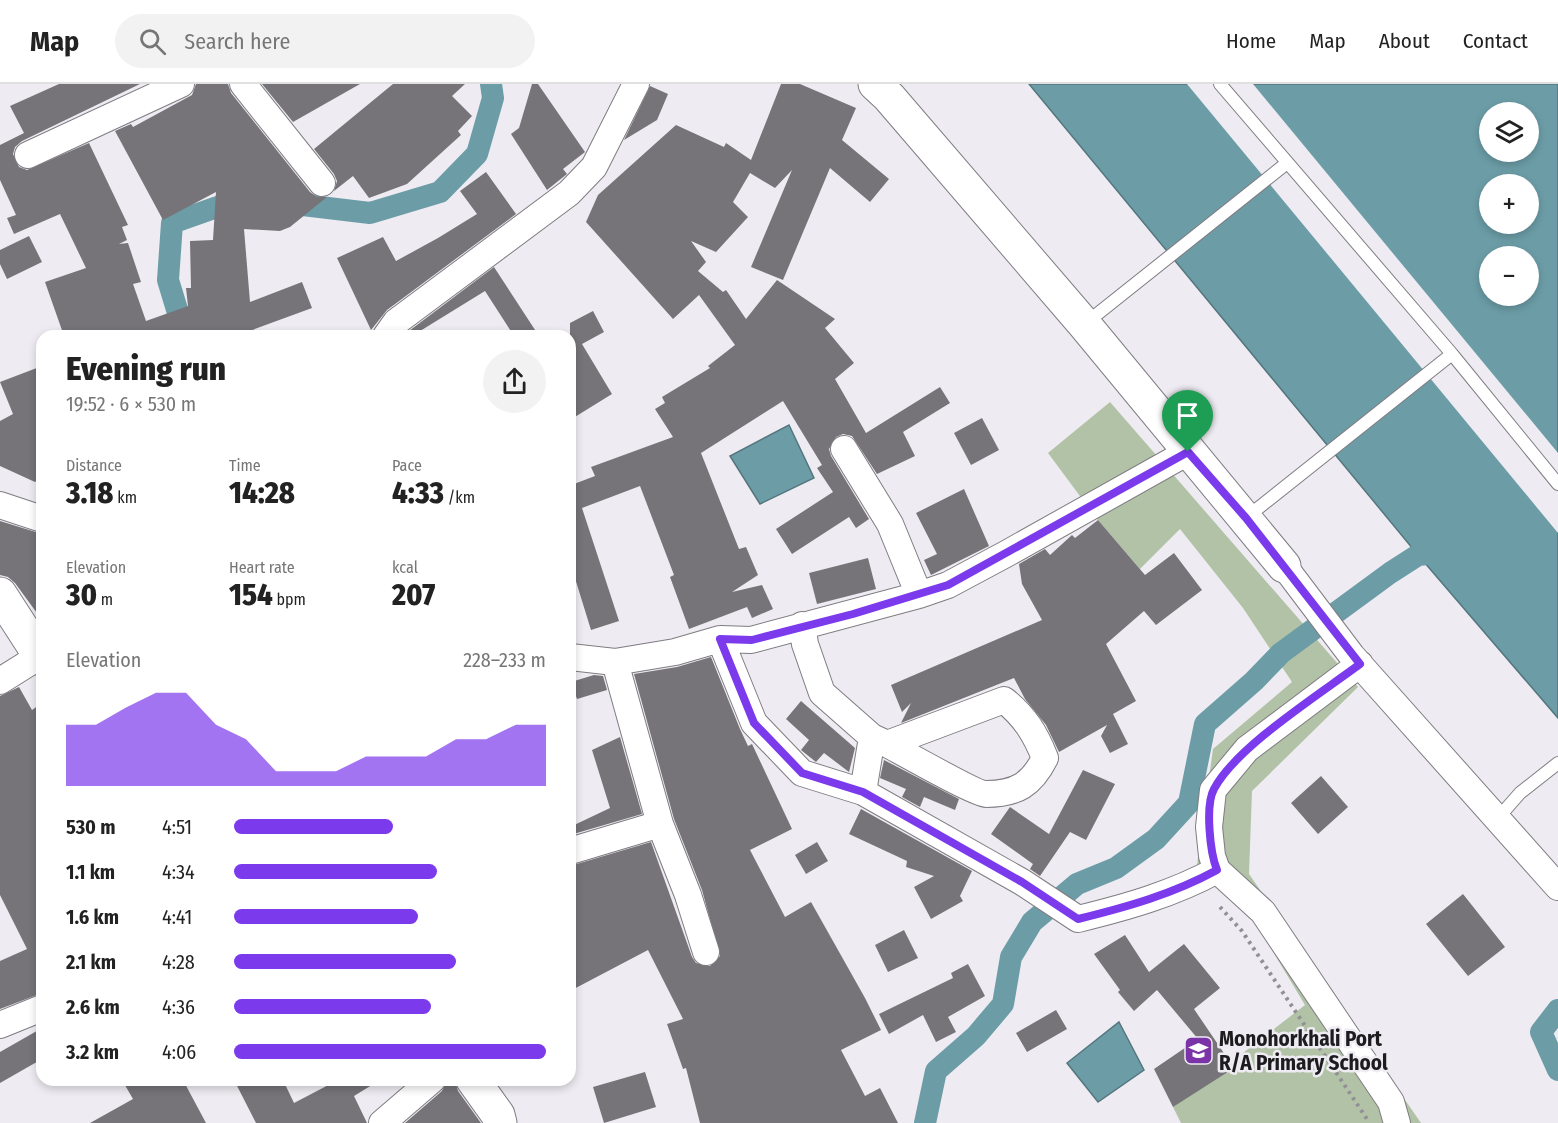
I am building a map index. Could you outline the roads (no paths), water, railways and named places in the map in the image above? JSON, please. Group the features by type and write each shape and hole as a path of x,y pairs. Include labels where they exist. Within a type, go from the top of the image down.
{"main road":[{"path":"874,84 889,97 1084,324 1284,566"},
{"path":"0,594 36,649"},
{"path":"477,1086 498,1115 500,1123"}],"street":[{"path":"28,155 181,84"},
{"path":"243,84 322,183"},
{"path":"390,330 396,322 569,193 594,167 636,84"},
{"path":"844,449 890,524 919,595"},
{"path":"576,673 606,662 675,652 720,639 752,640 948,585 1188,452"},
{"path":"0,505 36,517"},
{"path":"1284,566 1356,660 1558,887"},
{"path":"802,625 805,644 822,693 879,740 984,794 1018,789 1035,778 1045,758 1034,730 1020,712 1005,700 879,740"},
{"path":"720,639 754,723 802,773 863,792 1022,882 1078,919 1132,905 1183,888 1217,870"},
{"path":"576,658 606,662"},
{"path":"0,681 36,660"},
{"path":"1356,660 1247,749 1213,790 1209,827 1212,856 1217,870 1263,912 1391,1102 1397,1123"},
{"path":"606,662 706,952"},
{"path":"863,792 879,740"},
{"path":"576,849 660,824"},
{"path":"0,1025 36,1010"},
{"path":"382,1123 425,1086"}],"lane":[{"path":"1220,84 1452,354 1558,484"},
{"path":"1084,324 1287,163"},
{"path":"1246,518 1452,354"},
{"path":"1498,818 1520,794 1558,763"}],"water":[{"path":"1029,84 1558,84 1558,718 1418,555"},
{"path":"789,425 814,478 760,504 730,456"},
{"path":"1119,1022 1144,1070 1098,1102 1067,1063"}],"waterway":[{"path":"286,203 370,213 440,192 477,154 493,98 491,84"},
{"path":"183,330 168,280 172,223 220,206 244,205"},
{"path":"925,1123 936,1071 976,1036 1003,1004 1011,957 1032,922 1077,884 1116,868 1156,839 1189,803 1205,724 1254,681 1281,653 1390,573 1418,555 1447,552"},
{"path":"1558,1010 1541,1032 1558,1070"}],"place":[{"name":"Monohorkhali Port R/A Primary School","path":"1198,1051"}]}
